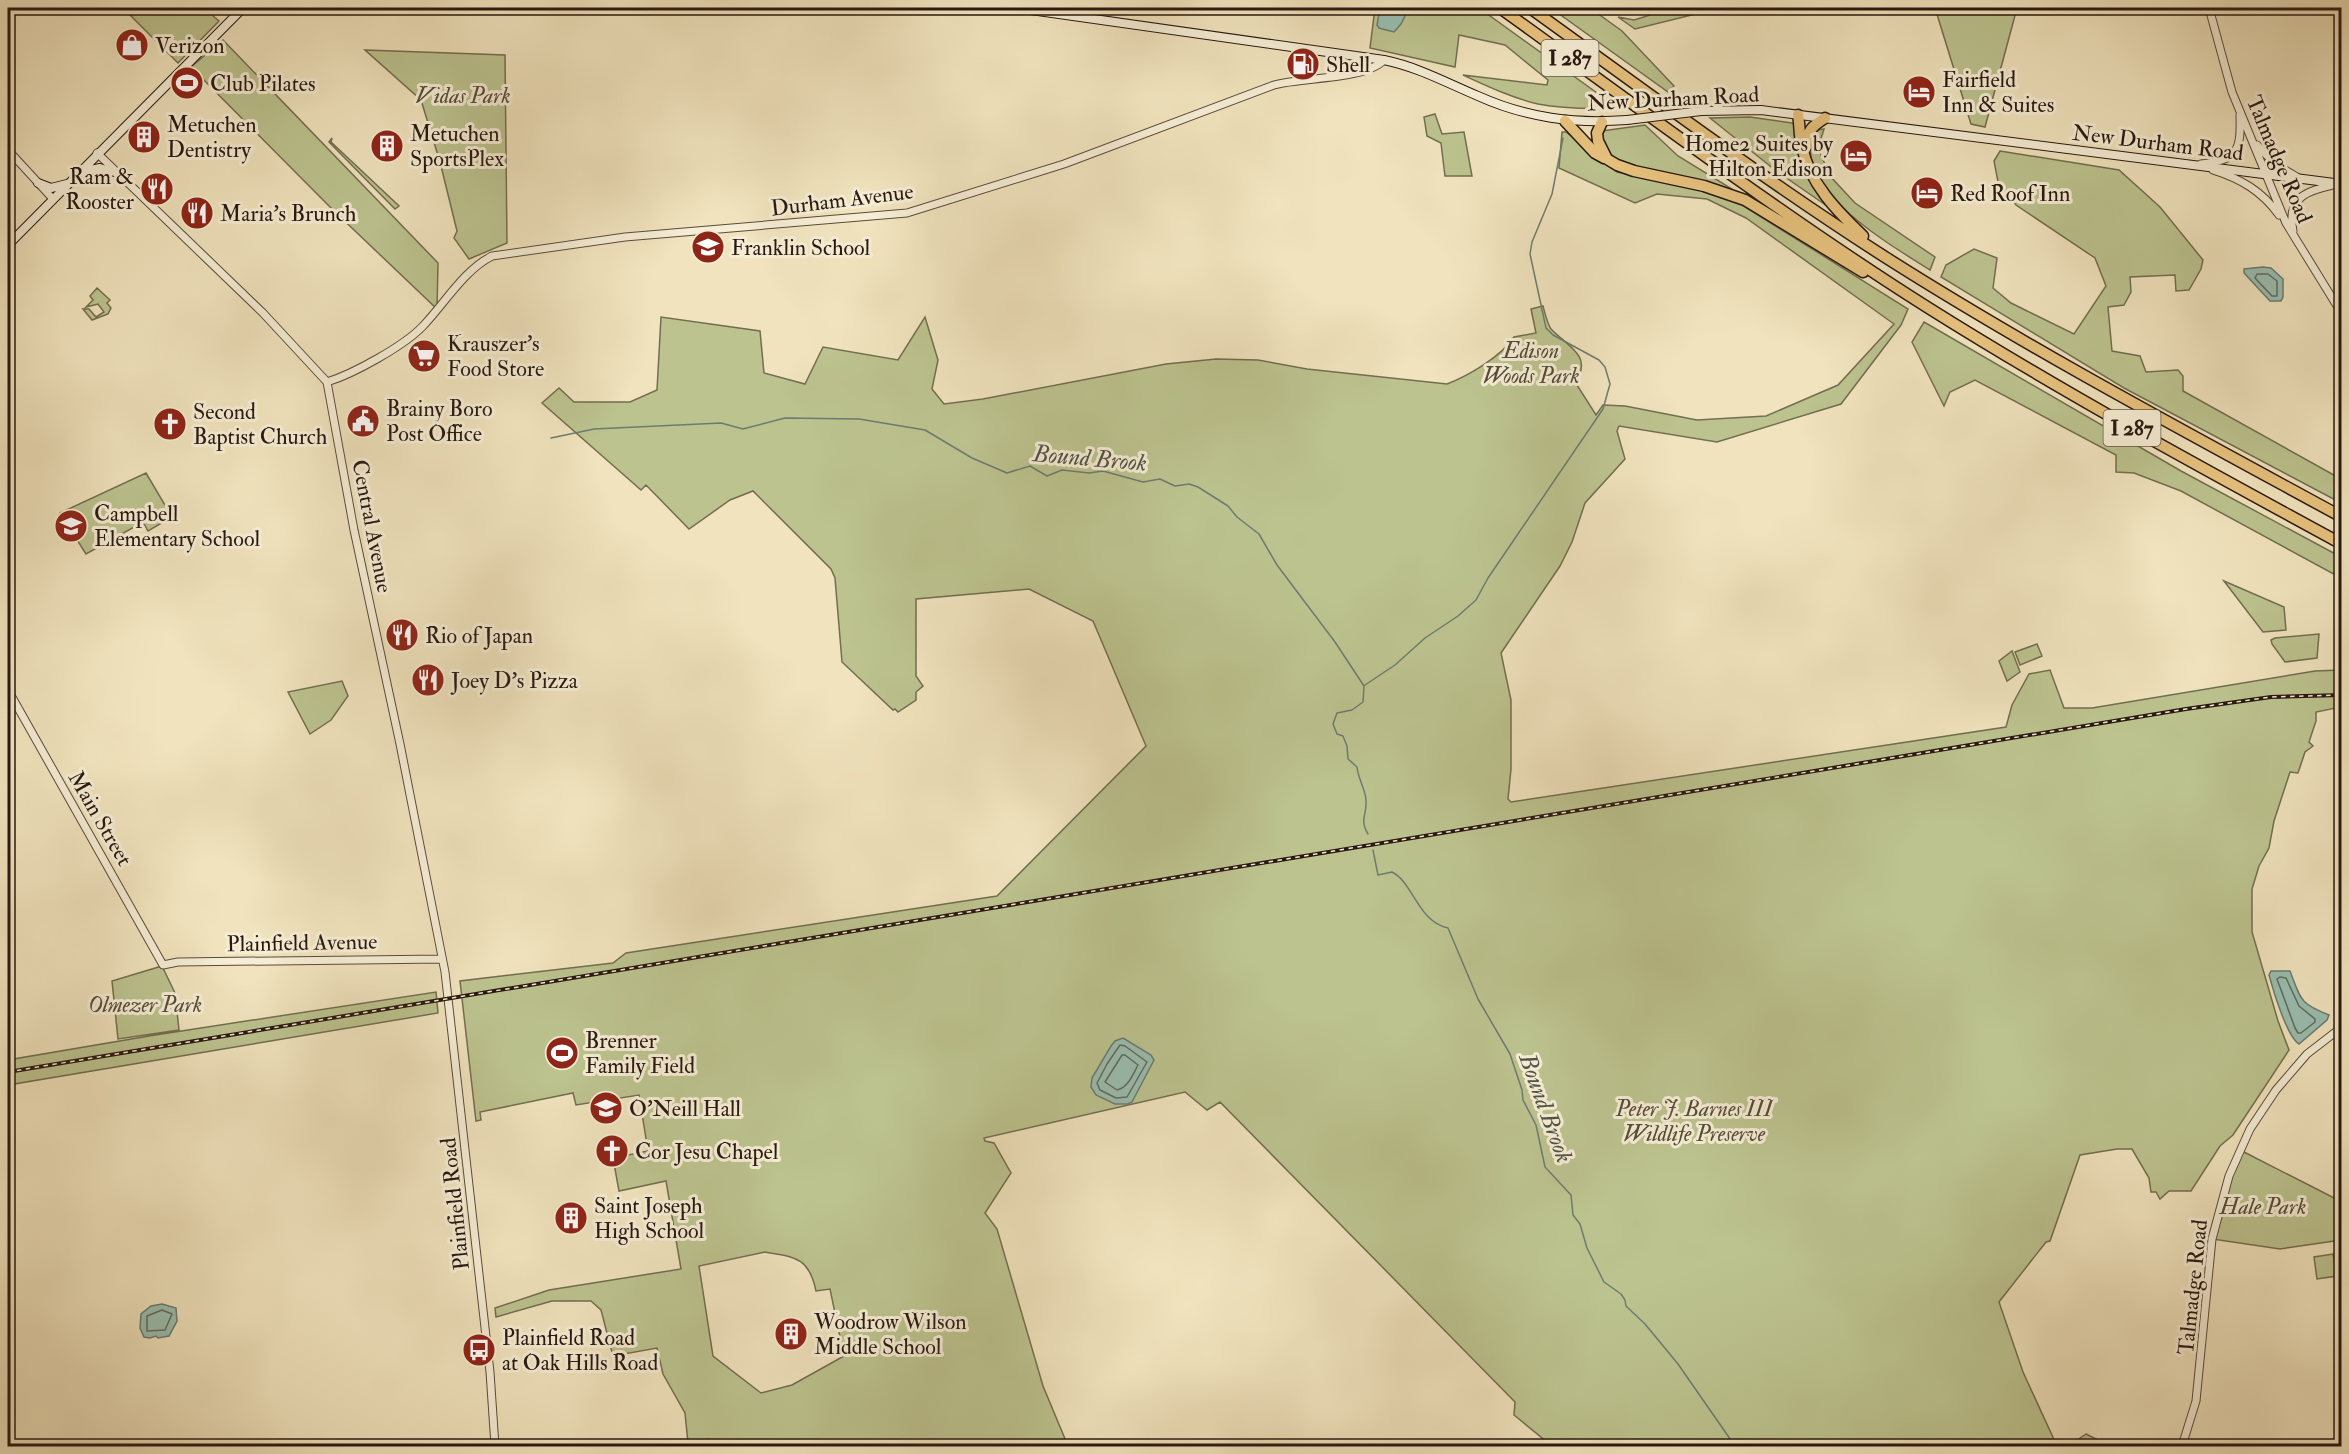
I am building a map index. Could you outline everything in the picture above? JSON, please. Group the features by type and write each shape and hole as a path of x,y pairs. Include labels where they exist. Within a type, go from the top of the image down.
{"highway":[{"name":"I 287","path":"1500,8 1746,185 1926,306 2163,446 2342,544"},
{"name":"I 287","path":"1530,8 1757,171 1923,281 2055,360 2342,517"},
{"path":"1797,115 1802,148 1817,184 1829,200 1882,255"},
{"path":"1806,159 1809,132 1814,125 1826,118"},
{"path":"1565,121 1595,153 1634,171 1704,186 1745,200 1888,288 1901,290"},
{"path":"1602,122 1597,132 1598,141 1607,159"}],"main road":[{"path":"8,245 243,8"},
{"name":"New Durham Road","path":"1016,8 1384,60 1430,74 1513,110 1565,121 1602,122 1701,111 1747,109 2340,184"},
{"path":"79,172 98,168 118,173"},
{"path":"38,183 51,188 68,183"}],"street":[{"name":"Talmadge Road","path":"2209,8 2225,69 2286,223 2342,314"},
{"name":"Durham Avenue","path":"327,382 349,374 414,334 476,267 492,256 625,237 907,213 1064,164 1274,85 1362,72 1377,66 1384,60"},
{"path":"2197,165 2222,161 2231,157 2237,150 2240,143 2240,110"},
{"path":"2252,140 2275,164 2300,178"},
{"path":"8,150 53,199"},
{"path":"97,153 263,313 327,382"},
{"path":"2197,165 2228,175 2251,186 2271,204 2286,223"},
{"path":"2294,236 2292,215 2296,202 2306,192 2340,184"},
{"name":"Central Avenue","path":"327,382 354,530 400,744 442,959"},
{"name":"Main Street","path":"8,690 163,965"},
{"name":"Plainfield Avenue","path":"163,965 178,962 303,959 442,959"},
{"name":"Plainfield Road","path":"442,959 448,991 469,1176 490,1372 495,1446"},
{"name":"Talmadge Road","path":"2182,1446 2196,1401 2212,1239 2229,1176 2250,1129 2276,1090 2307,1054 2342,1027"}],"green space":[{"path":"123,8 208,8 206,10 219,21 178,63"},
{"path":"1375,8 1479,8 1618,108 1558,107 1538,104 1509,95 1463,75 1547,85 1548,80 1505,45 1459,35 1455,67 1370,48"},
{"path":"1551,8 1590,8 1622,31 1674,86 1668,92"},
{"path":"1673,8 1720,8 1635,29 1618,17 1634,20"},
{"path":"1935,8 2017,8 1985,127 1971,124"},
{"path":"223,40 438,263 437,309 332,209 191,67"},
{"name":"Vidas Park","path":"365,50 505,55 507,243 469,259 454,238 457,231 440,162 421,100"},
{"path":"1435,114 1442,134 1464,132 1472,176 1445,176 1441,143 1427,136 1424,117"},
{"path":"1750,117 1792,123 1796,126 1798,150 1804,169 1827,206 1775,170 1710,118"},
{"path":"1645,125 1678,156 1732,189 1731,191 1649,173 1620,162 1606,152 1602,131"},
{"path":"1824,129 1818,148 1830,176 1855,203 1935,257 1930,270 1869,230 1828,192 1815,171 1811,150 1818,130"},
{"name":"Peter J. Barnes III Wildlife Preserve","path":"1562,132 1566,132 1617,172 1703,189 1742,205 1908,309 1901,325 1841,404 1717,442 1619,426 1617,431 1625,459 1585,503 1572,542 1560,566 1501,653 1511,700 1511,769 1508,799 1511,802 2006,727 2012,705 2029,674 2050,670 2064,708 2092,708 2315,671 2341,670 2341,707 2316,712 2316,721 2309,742 2313,746 2305,752 2298,773 2290,772 2274,821 2269,848 2259,866 2252,889 2252,932 2278,1021 2289,1050 2233,1135 2220,1146 2191,1191 2169,1191 2160,1199 2156,1192 2151,1192 2149,1178 2132,1149 2080,1155 2050,1241 2046,1242 1999,1302 2023,1372 2057,1446 1552,1446 1514,1415 1515,1402 1220,1102 1207,1110 1185,1092 984,1138 985,1141 994,1143 1011,1173 985,1213 997,1229 1043,1386 1068,1446 715,1446 709,1439 688,1443 685,1413 663,1374 657,1348 613,1356 601,1310 591,1301 552,1301 496,1317 495,1308 549,1290 681,1269 666,1181 619,1191 613,1158 648,1151 639,1095 576,1105 573,1093 480,1112 481,1120 476,1121 460,981 613,963 626,953 997,896 1146,746 1093,621 1029,589 916,599 916,676 923,686 916,692 916,700 898,712 893,710 842,662 835,578 831,569 753,491 730,500 689,529 646,485 641,490 542,403 559,388 574,402 630,402 657,390 661,317 760,331 764,373 805,384 823,347 898,360 925,317 938,360 932,389 944,404 983,399 1166,364 1216,359 1258,360 1307,369 1447,384 1484,365 1514,337 1536,333 1531,309 1543,306 1551,329 1571,346 1580,358 1582,365 1575,382 1596,415 1603,405 1625,406 1697,420 1766,416 1838,385 1894,324 1746,218 1707,199 1657,194 1635,203 1559,168","holes":["765,1252 799,1261 809,1271 816,1291 830,1289 844,1356 792,1385 761,1393 713,1356 699,1266"]},
{"path":"332,138 331,142 399,206 395,209 329,142"},
{"path":"2000,151 2119,170 2160,207 2203,260 2201,269 2189,290 2176,291 2175,275 2130,277 2131,292 2124,305 2108,307 2112,351 2140,356 2146,372 2178,370 2183,376 2183,391 2341,479 2341,503 2124,388 1941,277 1946,265 1974,249 1997,258 1993,288 2011,303 2074,334 2106,286 2095,258 2016,205 1998,182 1994,161"},
{"path":"97,288 110,300 107,303 111,308 108,314 92,320 83,309 89,309 96,317 104,312 98,304 86,307 93,300 90,296"},
{"path":"1924,322 2181,471 2341,557 2341,578 2181,491 2134,473 2116,472 2116,455 1975,380 1950,392 1944,406 1912,342"},
{"path":"146,473 172,517 148,531 143,522 86,554 60,513"},
{"path":"2224,581 2284,607 2286,630 2263,632"},
{"path":"2319,634 2317,658 2285,662 2271,640 2275,638"},
{"path":"2037,644 2042,656 2020,665 2015,652"},
{"path":"2012,651 2020,672 2007,681 1999,661"},
{"path":"342,681 348,696 331,720 310,734 288,692"},
{"name":"Olmezer Park","path":"162,966 175,993 179,1030 118,1039 112,981"},
{"path":"436,992 438,1013 8,1085 8,1060"},
{"name":"Hale Park","path":"2242,1151 2338,1200 2338,1196 2341,1195 2341,1240 2280,1249 2212,1239 2224,1196"},
{"path":"2333,1254 2337,1276 2317,1279 2314,1257"},
{"path":"2086,1434 2110,1446 2068,1446"}],"water":[{"path":"1380,8 1409,8 1394,32 1379,28 1377,25"},
{"path":"2271,268 2283,279 2281,301 2270,301 2244,273 2244,269"},
{"path":"2271,971 2290,971 2303,1000 2312,1008 2329,1015 2327,1020 2299,1044 2294,1040 2281,1012 2269,975"},
{"path":"1123,1038 1151,1055 1154,1060 1132,1102 1115,1104 1096,1095 1091,1087 1092,1078 1111,1046 1115,1041"},
{"path":"162,1304 176,1308 177,1321 169,1336 144,1337 140,1328 141,1314 151,1306"}],"waterway":[{"path":"1365,685 1395,665 1425,638 1458,616 1476,600 1488,578 1603,409 1610,384 1605,367 1599,360 1553,335 1546,328 1530,254 1532,242 1552,194 1563,138"},
{"name":"Bound Brook","path":"551,438 594,429 721,423 743,429 785,418 859,419 925,430 972,458 1007,473 1030,466 1047,476 1062,470 1089,473 1103,471 1143,482 1160,479 1175,486 1189,484 1198,487 1228,506 1237,517 1259,534 1277,565 1335,642 1364,686 1363,702 1352,710 1337,713 1333,724 1337,734 1343,736 1348,759 1357,767 1366,797 1364,821 1368,834"},
{"name":"Bound Brook","path":"1373,850 1378,875 1392,872 1399,877 1430,918 1448,928 1478,999 1510,1054 1523,1100 1536,1125 1545,1167 1571,1195 1573,1215 1580,1224 1587,1248 1604,1282 1621,1294 1626,1306 1645,1324 1678,1364 1735,1446"}],"railway":[{"path":"8,12 17,8"},
{"path":"8,1072 2186,709 2271,697 2342,695"}],"place":[{"name":"Verizon","path":"132,45"},
{"name":"Shell","path":"1303,64"},
{"name":"Club Pilates","path":"187,83"},
{"name":"Fairfield Inn & Suites","path":"1919,92"},
{"name":"Metuchen Dentistry","path":"144,137"},
{"name":"Metuchen SportsPlex","path":"387,146"},
{"name":"Home2 Suites by Hilton Edison","path":"1856,156"},
{"name":"Ram & Rooster","path":"157,189"},
{"name":"Red Roof Inn","path":"1927,193"},
{"name":"Maria's Brunch","path":"197,213"},
{"name":"Franklin School","path":"708,247"},
{"name":"Krauszer's Food Store","path":"424,356"},
{"name":"Brainy Boro Post Office","path":"363,421"},
{"name":"Second Baptist Church","path":"170,424"},
{"name":"Campbell Elementary School","path":"71,526"},
{"name":"Rio of Japan","path":"402,635"},
{"name":"Joey D's Pizza","path":"428,680"},
{"name":"Brenner Family Field","path":"562,1053"},
{"name":"O'Neill Hall","path":"606,1108"},
{"name":"Cor Jesu Chapel","path":"612,1151"},
{"name":"Saint Joseph High School","path":"571,1218"},
{"name":"Woodrow Wilson Middle School","path":"791,1334"},
{"name":"Plainfield Road at Oak Hills Road","path":"479,1350"}],"park label":[{"name":"Edison Woods Park","path":"1531,362"}]}
